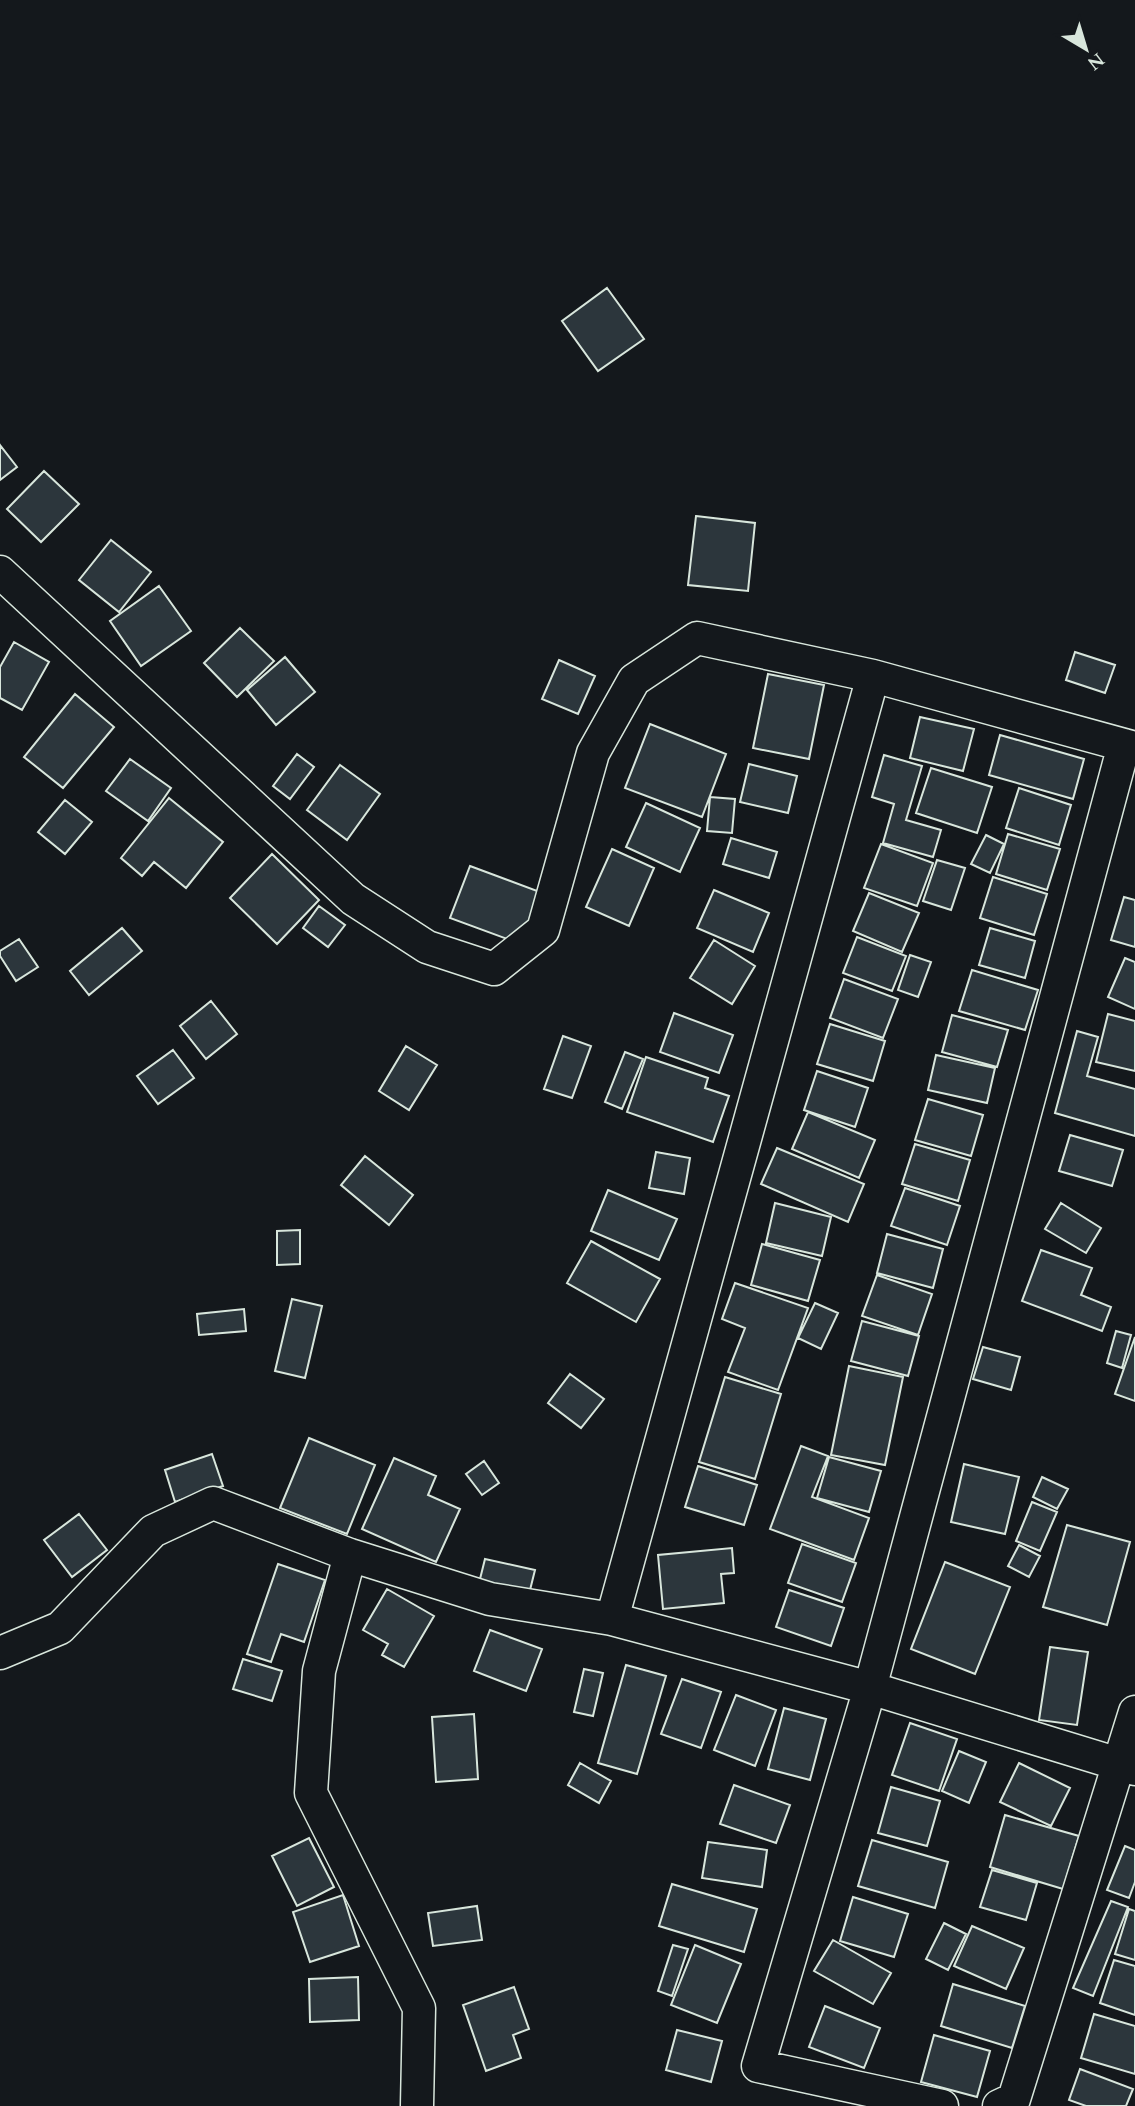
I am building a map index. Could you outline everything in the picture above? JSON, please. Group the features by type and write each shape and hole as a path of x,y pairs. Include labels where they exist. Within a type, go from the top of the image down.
{"street":[{"path":"0,572 353,899 428,947 494,968 543,930 593,753 634,680 697,638 873,676 1129,747 870,1688 758,2066 942,2106"},
{"path":"612,1619 873,676"},
{"path":"0,1653 60,1628 153,1531 213,1503 350,1555 490,1599 612,1619 870,1688 1128,1767"},
{"path":"350,1555 319,1671 311,1793 419,2008 417,2106"},
{"path":"999,2106 1014,2099 1128,1767 1135,1712"}],"building":[{"path":"607,288 644,339 598,371 562,321"},
{"path":"0,445 17,467 0,480"},
{"path":"44,471 79,504 41,542 7,509"},
{"path":"696,516 755,523 748,591 688,585"},
{"path":"111,540 151,572 119,612 79,580"},
{"path":"159,586 191,631 141,666 110,621"},
{"path":"240,628 274,661 237,697 204,663"},
{"path":"14,642 49,662 22,710 0,698 0,667"},
{"path":"1075,652 1115,665 1105,693 1066,680"},
{"path":"285,657 315,692 276,725 247,690"},
{"path":"559,660 595,676 578,714 542,699"},
{"path":"768,674 824,685 809,759 753,748"},
{"path":"75,694 114,727 63,788 24,757"},
{"path":"920,717 974,729 963,771 910,758"},
{"path":"650,724 726,754 702,817 625,788"},
{"path":"1000,735 1084,759 1073,799 989,775"},
{"path":"297,754 314,767 290,799 273,786"},
{"path":"884,755 922,766 906,820 941,830 933,857 883,843 894,804 872,797"},
{"path":"130,759 171,788 148,821 106,791"},
{"path":"749,764 797,776 788,813 740,802"},
{"path":"340,765 380,794 347,840 307,810"},
{"path":"931,768 992,787 977,833 916,813"},
{"path":"1019,788 1071,805 1059,845 1006,828"},
{"path":"710,797 735,799 732,833 707,831"},
{"path":"169,798 223,842 186,888 154,862 142,876 121,858"},
{"path":"65,800 92,822 65,854 38,832"},
{"path":"646,803 700,828 680,872 626,847"},
{"path":"1008,834 1060,849 1047,890 996,874"},
{"path":"986,835 1004,844 990,873 971,864"},
{"path":"731,838 777,852 769,878 723,864"},
{"path":"881,844 933,863 917,906 864,888"},
{"path":"612,849 654,868 629,926 586,907"},
{"path":"272,854 319,900 277,944 230,898"},
{"path":"937,860 965,868 951,910 923,901"},
{"path":"470,866 540,892 521,944 450,918"},
{"path":"993,877 1047,894 1034,935 980,918"},
{"path":"714,890 769,913 753,952 697,928"},
{"path":"869,893 919,913 902,952 853,931"},
{"path":"1124,897 1135,900 1135,947 1111,940"},
{"path":"319,906 345,925 328,947 303,928"},
{"path":"122,928 142,951 89,995 70,971"},
{"path":"990,928 1035,941 1025,978 979,965"},
{"path":"857,937 906,956 892,991 843,973"},
{"path":"19,939 38,967 16,981 0,956 0,951"},
{"path":"714,940 755,966 732,1004 690,978"},
{"path":"910,955 931,962 918,997 898,990"},
{"path":"1125,958 1135,962 1135,1009 1108,997"},
{"path":"972,970 1038,990 1025,1030 959,1011"},
{"path":"844,979 898,999 883,1038 830,1018"},
{"path":"211,1001 237,1034 206,1059 180,1026"},
{"path":"674,1013 733,1035 719,1073 660,1052"},
{"path":"1108,1014 1135,1021 1135,1071 1096,1062"},
{"path":"952,1015 1008,1030 997,1067 942,1052"},
{"path":"830,1024 885,1041 873,1081 817,1064"},
{"path":"1077,1031 1098,1037 1087,1076 1135,1089 1135,1136 1055,1113"},
{"path":"563,1036 591,1046 572,1098 544,1089"},
{"path":"406,1046 437,1065 409,1110 379,1091"},
{"path":"173,1050 194,1078 158,1104 137,1076"},
{"path":"625,1052 643,1059 622,1109 605,1102"},
{"path":"936,1055 995,1068 987,1103 928,1090"},
{"path":"646,1057 708,1078 705,1088 729,1096 713,1142 627,1112"},
{"path":"817,1071 868,1088 855,1127 804,1110"},
{"path":"928,1099 983,1115 971,1156 915,1140"},
{"path":"808,1112 875,1140 859,1178 792,1149"},
{"path":"1070,1135 1123,1150 1112,1186 1059,1171"},
{"path":"915,1144 970,1160 958,1201 902,1184"},
{"path":"777,1148 864,1184 848,1222 761,1184"},
{"path":"656,1152 690,1158 684,1194 649,1188"},
{"path":"365,1156 413,1195 389,1225 341,1185"},
{"path":"905,1188 960,1206 947,1245 891,1226"},
{"path":"608,1190 677,1219 659,1260 591,1231"},
{"path":"775,1203 831,1217 822,1256 766,1243"},
{"path":"1061,1203 1101,1228 1086,1253 1045,1229"},
{"path":"300,1230 300,1264 277,1265 277,1231"},
{"path":"887,1234 943,1249 933,1288 877,1273"},
{"path":"591,1241 660,1279 636,1322 567,1283"},
{"path":"762,1244 820,1260 808,1301 751,1285"},
{"path":"1041,1250 1092,1268 1081,1295 1111,1307 1102,1331 1022,1301"},
{"path":"877,1275 932,1294 918,1335 862,1316"},
{"path":"735,1283 808,1308 778,1390 728,1372 745,1328 722,1319"},
{"path":"292,1299 322,1306 305,1378 275,1371"},
{"path":"815,1303 838,1313 821,1349 798,1338"},
{"path":"244,1309 246,1331 199,1335 197,1314"},
{"path":"862,1321 919,1336 908,1376 851,1361"},
{"path":"1116,1331 1131,1335 1122,1368 1107,1363"},
{"path":"1135,1337 1135,1401 1115,1394"},
{"path":"983,1347 1020,1357 1011,1390 973,1379"},
{"path":"849,1366 903,1377 885,1465 831,1455"},
{"path":"570,1374 604,1399 581,1428 548,1403"},
{"path":"725,1377 781,1394 755,1479 699,1462"},
{"path":"309,1438 375,1465 347,1534 280,1508"},
{"path":"801,1446 828,1456 812,1497 869,1518 854,1560 770,1529"},
{"path":"212,1454 223,1486 175,1502 165,1470"},
{"path":"829,1457 881,1471 869,1512 817,1498"},
{"path":"394,1458 436,1476 428,1495 460,1509 436,1562 362,1529"},
{"path":"484,1461 499,1483 482,1495 466,1474"},
{"path":"964,1464 1019,1477 1005,1534 951,1522"},
{"path":"698,1466 757,1485 744,1525 685,1507"},
{"path":"1042,1477 1068,1489 1057,1509 1033,1497"},
{"path":"1032,1502 1057,1512 1040,1551 1016,1541"},
{"path":"79,1514 107,1550 72,1577 44,1540"},
{"path":"1067,1525 1130,1542 1107,1625 1043,1607"},
{"path":"802,1544 856,1563 842,1602 788,1583"},
{"path":"1019,1545 1040,1556 1029,1577 1008,1566"},
{"path":"732,1548 734,1573 721,1574 724,1603 663,1609 658,1555"},
{"path":"485,1559 535,1570 528,1598 478,1587"},
{"path":"945,1562 1010,1587 975,1674 911,1649"},
{"path":"278,1564 325,1580 304,1642 281,1634 271,1662 247,1654"},
{"path":"387,1589 434,1616 404,1667 382,1655 388,1644 363,1630"},
{"path":"789,1590 844,1608 831,1646 776,1627"},
{"path":"490,1630 542,1649 526,1691 474,1671"},
{"path":"1050,1647 1088,1652 1077,1725 1039,1720"},
{"path":"243,1659 282,1671 272,1701 233,1689"},
{"path":"626,1665 666,1676 637,1774 598,1763"},
{"path":"584,1669 603,1673 593,1716 574,1712"},
{"path":"682,1679 721,1692 701,1748 661,1734"},
{"path":"736,1695 776,1710 755,1766 714,1750"},
{"path":"784,1708 826,1719 810,1780 768,1769"},
{"path":"474,1714 478,1779 436,1782 432,1717"},
{"path":"910,1723 957,1739 939,1791 892,1775"},
{"path":"959,1751 986,1762 969,1803 942,1791"},
{"path":"580,1763 611,1781 599,1803 568,1785"},
{"path":"1019,1763 1070,1788 1051,1826 1000,1802"},
{"path":"734,1785 790,1805 776,1843 720,1824"},
{"path":"891,1787 940,1801 927,1846 878,1833"},
{"path":"1005,1815 1079,1836 1063,1889 990,1867"},
{"path":"309,1838 334,1887 297,1906 272,1856"},
{"path":"872,1840 948,1862 935,1908 858,1886"},
{"path":"708,1842 767,1850 762,1887 702,1878"},
{"path":"1125,1846 1135,1850 1135,1882 1129,1898 1107,1890"},
{"path":"992,1870 1037,1883 1026,1920 980,1907"},
{"path":"672,1884 757,1909 744,1952 659,1926"},
{"path":"343,1895 359,1946 310,1962 293,1912"},
{"path":"853,1897 908,1914 894,1957 840,1941"},
{"path":"1111,1901 1128,1907 1093,1996 1073,1988"},
{"path":"477,1906 482,1940 433,1946 428,1913"},
{"path":"1129,1909 1135,1911 1135,1960 1115,1954"},
{"path":"944,1923 966,1934 948,1970 926,1959"},
{"path":"972,1926 1024,1948 1006,1989 954,1966"},
{"path":"833,1940 891,1973 873,2004 814,1971"},
{"path":"673,1945 688,1949 672,1996 658,1991"},
{"path":"695,1945 741,1964 717,2023 671,2005"},
{"path":"1114,1960 1135,1966 1135,2015 1100,2003"},
{"path":"358,1977 359,2020 310,2022 309,1979"},
{"path":"953,1984 1025,2006 1012,2048 941,2026"},
{"path":"514,1987 529,2029 513,2035 521,2058 486,2071 463,2005"},
{"path":"825,2006 880,2028 864,2068 809,2047"},
{"path":"1094,2014 1135,2026 1135,2074 1081,2058"},
{"path":"677,2030 722,2041 711,2082 666,2070"},
{"path":"934,2035 990,2051 977,2097 921,2082"},
{"path":"1080,2069 1133,2089 1126,2106 1086,2106 1069,2100"}]}
